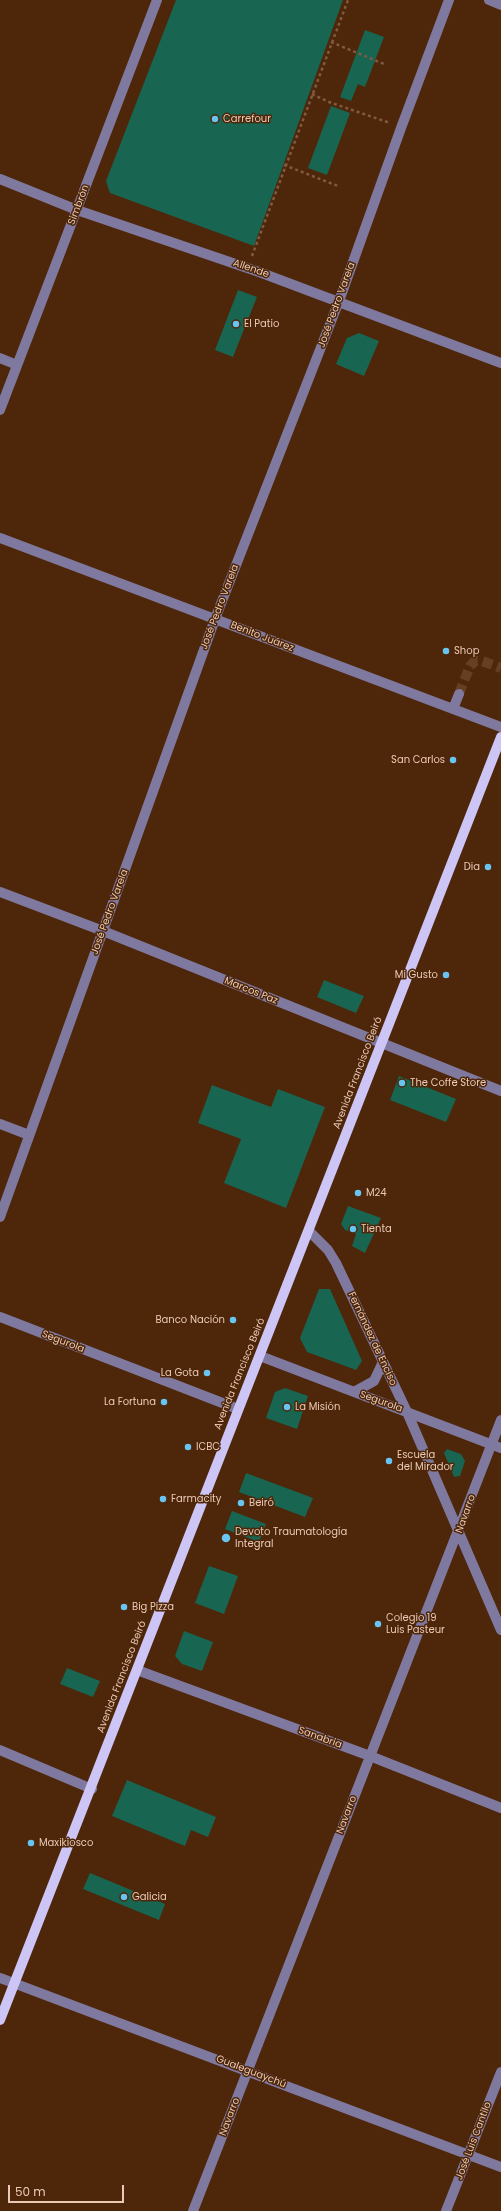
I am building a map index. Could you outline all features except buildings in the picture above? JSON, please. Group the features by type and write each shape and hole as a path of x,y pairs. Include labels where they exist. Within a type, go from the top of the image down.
{"main road":[{"name":"Avenida Francisco Beiró","path":"0,2020 92,1789 238,1409 309,1232 501,737"}],"street":[{"name":"Simbrón","path":"0,410 157,0"},
{"name":"José Pedro Varela","path":"0,1217 215,619 339,301 400,128 449,0"},
{"path":"489,0 501,5"},
{"name":"Allende","path":"0,179 77,210 259,272 501,363"},
{"path":"0,358 17,365"},
{"name":"Benito Juárez","path":"0,538 501,727"},
{"path":"453,709 459,694"},
{"name":"Marcos Paz","path":"0,892 103,931 501,1091"},
{"path":"0,1124 29,1135"},
{"name":"Fernández de Enciso","path":"309,1232 328,1250 336,1263 384,1362 501,1630"},
{"name":"Segurola","path":"0,1317 238,1409"},
{"name":"Segurola","path":"260,1356 496,1446"},
{"path":"354,1392 374,1381 384,1362"},
{"name":"Navarro","path":"193,2211 249,2071 370,1756 459,1533 496,1446 501,1420"},
{"name":"Sanabria","path":"137,1670 370,1756 501,1808"},
{"path":"0,1750 92,1789"},
{"name":"Gualeguaychú","path":"0,1978 501,2167"},
{"name":"José Luis Cantilo","path":"446,2211 501,2072"}],"path":[{"path":"256,246 312,94 318,73 348,0"},
{"path":"331,42 384,64"},
{"path":"312,94 400,128"},
{"path":"285,165 338,186"}],"tunnel":[{"path":"459,694 470,666 475,661 482,661 501,668"}],"place":[{"name":"Carrefour","path":"215,119"},
{"name":"El Patio","path":"236,324"},
{"name":"Shop","path":"446,651"},
{"name":"San Carlos","path":"453,760"},
{"name":"Dia","path":"488,867"},
{"name":"Mi Gusto","path":"446,975"},
{"name":"The Coffe Store","path":"402,1083"},
{"name":"M24","path":"358,1193"},
{"name":"Tienta","path":"353,1229"},
{"name":"Banco Nación","path":"233,1320"},
{"name":"La Gota","path":"207,1373"},
{"name":"La Fortuna","path":"164,1402"},
{"name":"La Misión","path":"287,1407"},
{"name":"ICBC","path":"188,1447"},
{"name":"Escuela del Mirador","path":"389,1461"},
{"name":"Farmacity","path":"163,1499"},
{"name":"Beiró","path":"241,1503"},
{"name":"Devoto Traumatología Integral","path":"226,1538"},
{"name":"Big Pizza","path":"124,1607"},
{"name":"Colegio 19 Luis Pasteur","path":"378,1624"},
{"name":"Maxikiosco","path":"31,1843"},
{"name":"Galicia","path":"124,1897"}]}
